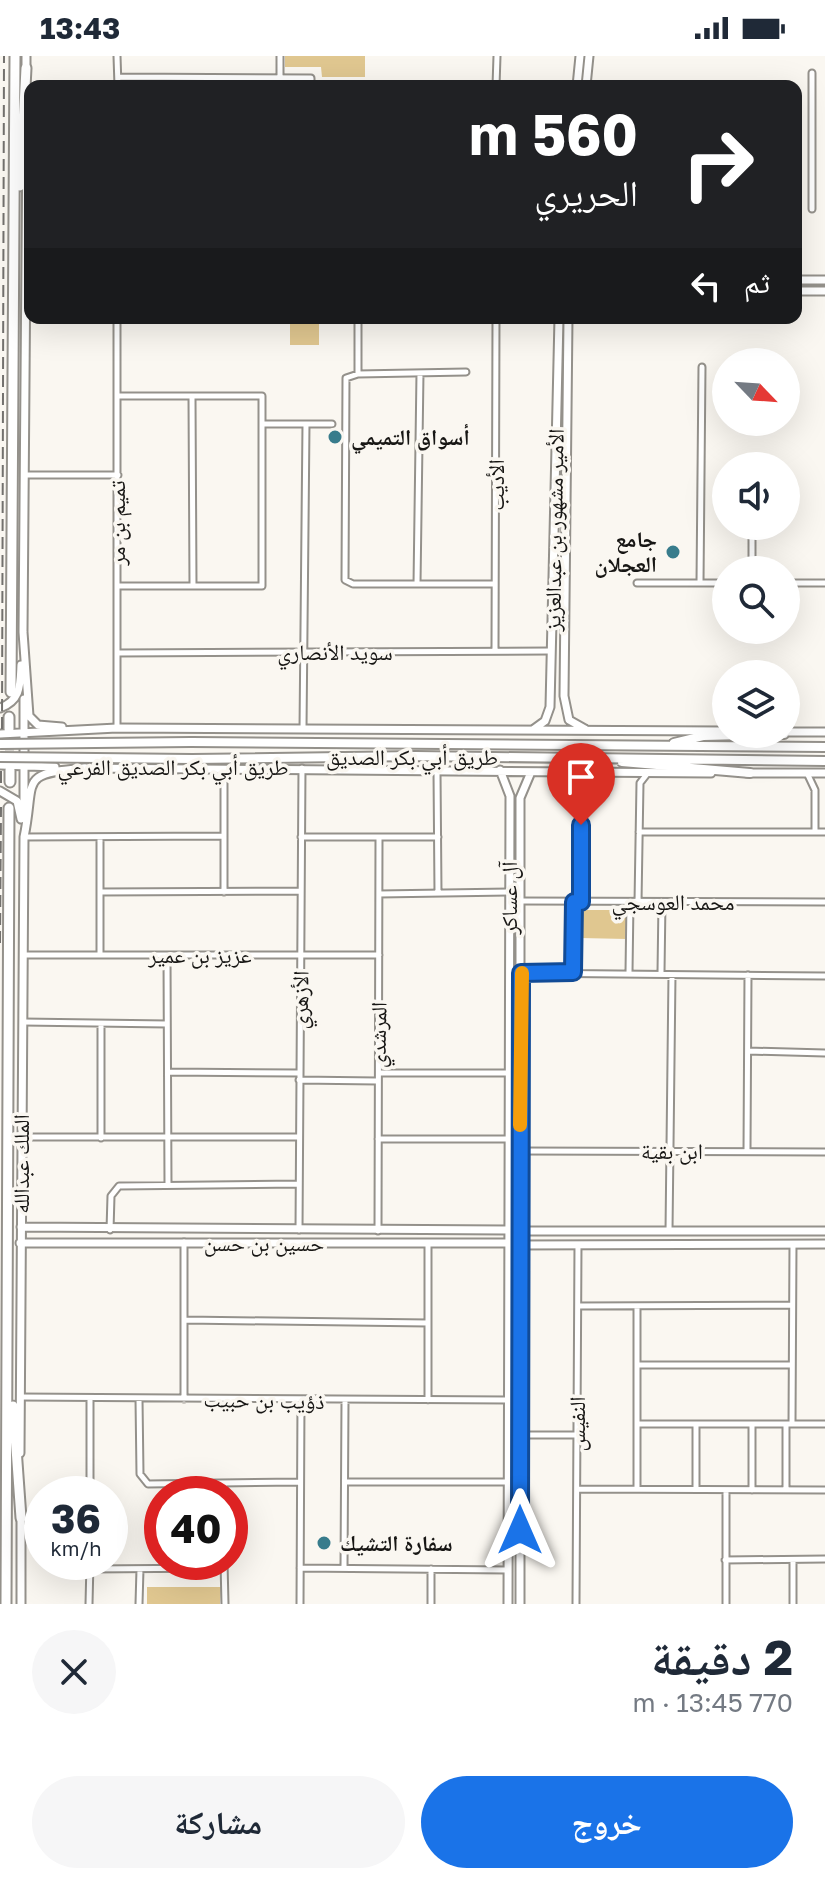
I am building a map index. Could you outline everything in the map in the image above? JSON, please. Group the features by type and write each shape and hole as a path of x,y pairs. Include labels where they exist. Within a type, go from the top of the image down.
{"highway":[{"path":"11,692 15,56"},
{"path":"25,80 26,68"},
{"path":"12,365 24,110"},
{"path":"4,731 9,717"},
{"path":"5,767 10,782"},
{"name":"الملك عبدالله","path":"6,1604 9,808"},
{"path":"7,1360 21,1518"}],"main road":[{"path":"666,746 712,736"},
{"name":"طريق أبي بكر الصديق","path":"0,746 191,742 825,747"},
{"name":"طريق أبي بكر الصديق","path":"0,756 825,761"},
{"path":"618,759 630,765 750,773"}],"street":[{"path":"26,56 26,80"},
{"path":"117,56 118,77 311,80"},
{"path":"280,56 280,78"},
{"path":"496,80 497,56"},
{"path":"578,80 580,56"},
{"path":"587,80 589,56"},
{"path":"812,73 812,209"},
{"path":"802,280 825,280"},
{"path":"802,291 825,291"},
{"path":"24,837 27,324"},
{"name":"تميم بن مر","path":"117,324 117,728"},
{"path":"358,324 358,374"},
{"name":"الأديب","path":"495,651 496,324"},
{"name":"الأمير مشهور بن عبدالعزيز","path":"550,702 559,324"},
{"name":"الأمير مشهور بن عبدالعزيز","path":"565,702 568,324"},
{"path":"700,583 702,367"},
{"path":"466,372 358,374 346,378 345,580 353,584 495,584"},
{"path":"417,584 420,373"},
{"path":"117,586 262,586 263,424 262,396 118,396"},
{"path":"192,397 193,585"},
{"path":"263,424 332,424"},
{"path":"303,730 306,424"},
{"path":"24,475 118,475"},
{"path":"637,583 712,583"},
{"path":"800,583 825,583"},
{"path":"0,708 12,704 19,694 23,632"},
{"path":"23,632 29,716 38,725 80,729"},
{"name":"سويد الأنصاري","path":"118,653 552,651"},
{"path":"529,731 545,721 550,702 557,707 565,702 569,720 587,730"},
{"name":"طريق أبي بكر الصديق الفرعي","path":"4,731 24,734 117,728 712,731"},
{"path":"800,733 825,732"},
{"path":"24,734 0,746 24,765"},
{"path":"0,756 24,765"},
{"name":"طريق أبي بكر الصديق الفرعي","path":"5,767 500,770 581,774 825,773"},
{"name":"الملك عبدالله","path":"21,1604 20,1243 24,837 30,785 35,777 46,771 85,768"},
{"name":"الأزهري","path":"300,1231 298,1137 302,768"},
{"path":"224,769 224,892"},
{"path":"437,770 438,893"},
{"name":"آل عساكر","path":"500,770 510,796 508,1604"},
{"name":"آل عساكر","path":"520,1604 520,798 531,772"},
{"path":"807,772 815,790 815,832"},
{"path":"630,773 640,783"},
{"path":"638,902 640,783 648,773"},
{"path":"573,972 581,774"},
{"path":"0,791 17,801 24,837"},
{"path":"510,796 514,791 520,798"},
{"path":"639,832 825,832"},
{"path":"24,837 224,836"},
{"path":"301,837 438,837"},
{"name":"المرشدي","path":"378,1232 379,837"},
{"path":"100,838 100,955"},
{"path":"100,892 300,891"},
{"path":"379,894 509,892"},
{"name":"محمد العوسجي","path":"520,901 825,902"},
{"path":"629,972 630,902"},
{"path":"661,972 662,902"},
{"path":"509,935 521,934"},
{"name":"عزيز بن عمير","path":"22,955 379,955"},
{"path":"167,955 168,1184"},
{"path":"521,973 825,976"},
{"path":"669,1231 672,975"},
{"path":"747,1151 748,975"},
{"path":"22,1022 167,1024"},
{"path":"101,1024 101,1138"},
{"path":"748,1051 825,1053"},
{"path":"168,1072 377,1081"},
{"path":"379,1073 508,1073"},
{"path":"22,1137 298,1137"},
{"path":"378,1139 508,1139"},
{"name":"ابن بقية","path":"519,1151 825,1152"},
{"path":"109,1241 111,1196 119,1186 299,1184"},
{"name":"حسين بن حسن","path":"21,1227 378,1232 508,1230"},
{"path":"300,1231 302,1243"},
{"path":"485,1231 493,1235 492,1240 486,1243"},
{"path":"519,1231 825,1231"},
{"path":"455,1232 455,1243"},
{"path":"184,1242 184,1399"},
{"name":"حسين بن حسن","path":"20,1243 508,1243"},
{"path":"428,1244 428,1400"},
{"name":"النفيس","path":"576,1604 578,1244"},
{"path":"786,1489 792,1365 793,1244"},
{"path":"519,1245 825,1244"},
{"path":"578,1306 792,1305"},
{"path":"637,1307 637,1489"},
{"path":"185,1320 428,1323"},
{"path":"637,1365 792,1365"},
{"name":"ذؤيب بن حبيب","path":"20,1397 507,1400"},
{"path":"90,1398 90,1476"},
{"path":"139,1399 140,1474 144,1479"},
{"path":"300,1604 301,1400"},
{"path":"344,1568 345,1401"},
{"path":"637,1424 825,1424"},
{"path":"696,1424 696,1489"},
{"path":"752,1425 752,1490"},
{"path":"521,1435 576,1435"},
{"path":"248,1483 299,1482"},
{"path":"345,1482 507,1482"},
{"path":"577,1489 825,1490"},
{"path":"726,1490 726,1604"},
{"path":"508,1505 520,1505"},
{"path":"725,1560 825,1559"},
{"path":"793,1560 793,1604"},
{"path":"128,1568 144,1569"},
{"path":"300,1568 507,1570"},
{"path":"139,1604 140,1569"},
{"path":"431,1569 431,1604"},
{"path":"89,1604 90,1580"},
{"path":"224,1580 225,1604"}],"shaded area":[{"path":"285,56 365,56 365,77 322,77 321,67 285,67"},
{"path":"290,324 319,324 319,345 290,345"},
{"path":"580,910 628,910 627,939 580,938"},
{"path":"147,1587 221,1587 220,1604 147,1604"}],"tunnel":[{"path":"9,729 10,770"}],"railway":[{"path":"2,729 4,56"},
{"path":"1,769 1,783"},
{"path":"0,943 1,807"}],"slow traffic":[{"path":"520,1125 522,973"}],"place":[{"name":"أسواق التميمي","path":"335,437"},
{"name":"جامع العجلان","path":"673,552"},
{"name":"سفارة التشيك","path":"324,1543"}],"route":[{"path":"520,1530 521,973 573,972 574,902 581,902 581,825"}]}
